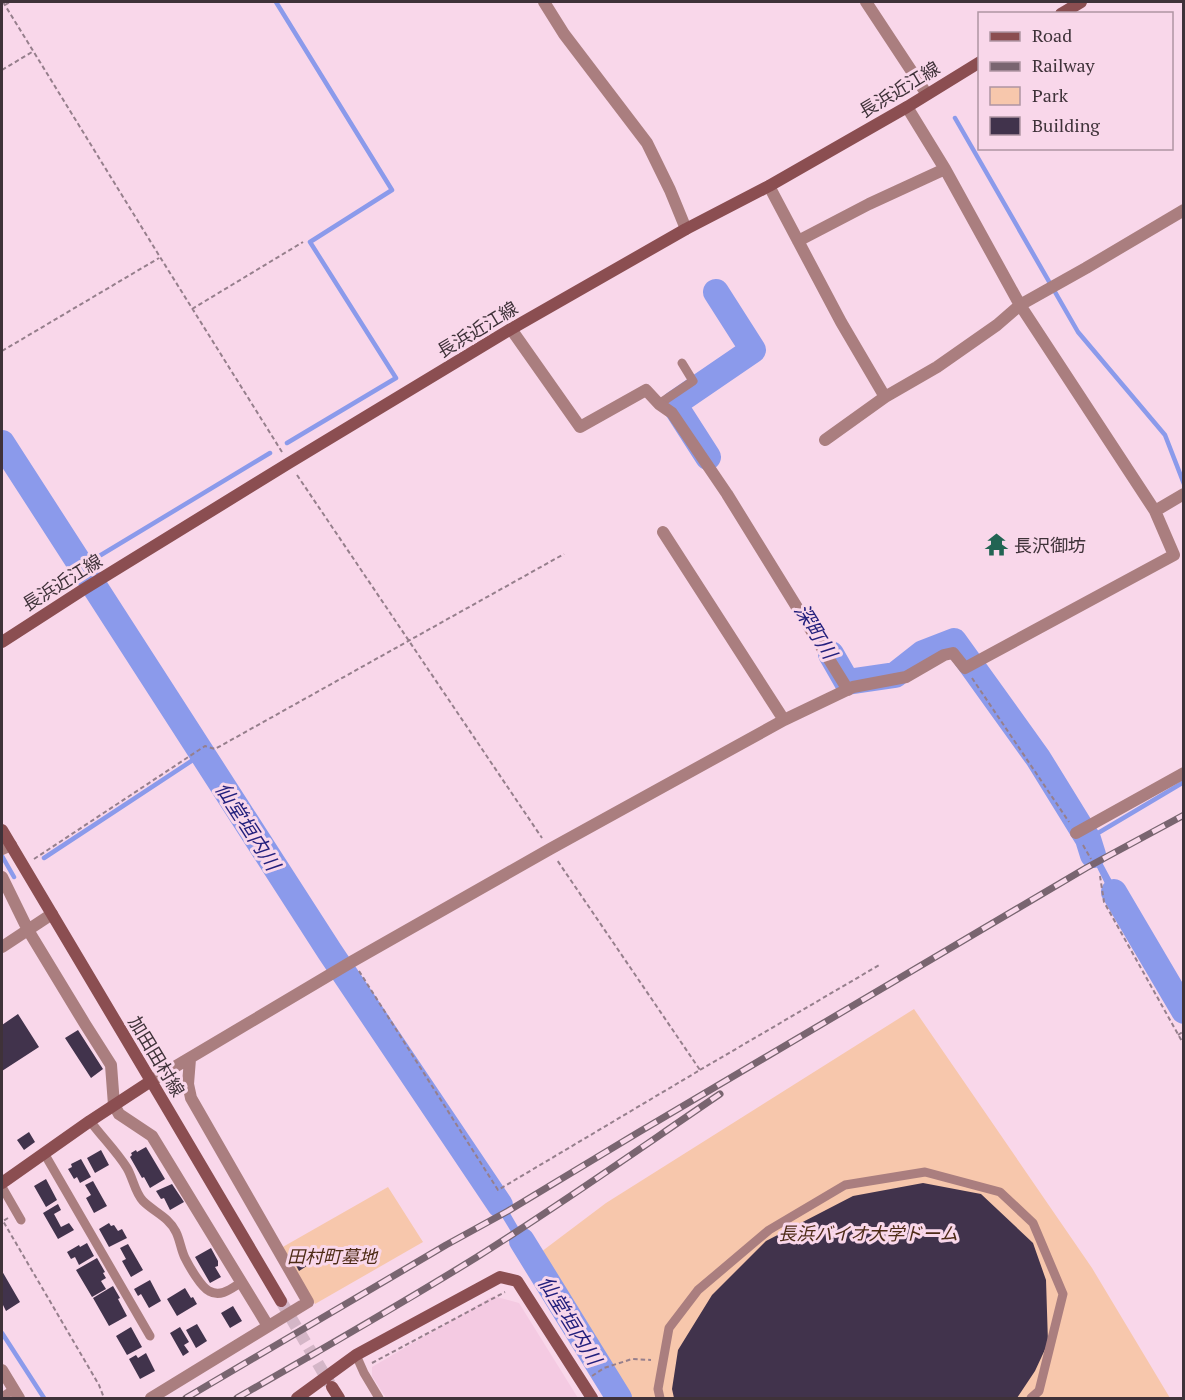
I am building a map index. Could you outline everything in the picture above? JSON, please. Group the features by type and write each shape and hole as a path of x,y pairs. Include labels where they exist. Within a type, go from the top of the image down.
{"main road":[{"path":"1064,12 1081,2"},
{"name":"長浜近江線","path":"2,642 289,463 512,329 686,229 769,186 978,63"},
{"name":"加田田村線","path":"2,830 6,847 24,866 281,1301"},
{"path":"2,1185 44,1153 151,1081"},
{"path":"299,1398 356,1355 501,1277 517,1281 592,1398"}],"street":[{"path":"544,2 564,34 647,143 686,229"},
{"path":"866,2 926,93"},
{"path":"151,1081 351,962 784,720 853,687 906,677 944,655 953,653 965,668 1174,555 1155,511 1020,305 945,169 907,106"},
{"path":"798,241 869,204 945,169"},
{"path":"769,186 841,322 885,397"},
{"path":"825,440 885,397 936,367 997,325 1020,305 1184,210"},
{"path":"512,329 580,427 646,390 659,404 672,413 727,494 848,690"},
{"path":"1155,511 1184,494"},
{"path":"663,532 784,720"},
{"path":"1076,833 1184,773"},
{"path":"2,877 28,930 111,1065 114,1105 119,1114 152,1136 268,1326"},
{"path":"2,947 52,914"},
{"path":"151,1398 308,1302 191,1098 188,1084 190,1059"},
{"path":"2,1370 17,1396"}],"lane":[{"path":"659,404 693,381 682,363"},
{"path":"90,1121 125,1166 144,1202 164,1216 172,1225 184,1257 204,1288 218,1294 242,1282"},
{"path":"44,1153 150,1336"},
{"path":"660,1398 658,1389 669,1328 698,1290 769,1230 845,1185 925,1172 1000,1192 1033,1223 1063,1294 1039,1391 1031,1398"},
{"path":"2,1185 21,1220"},
{"path":"356,1355 379,1398"},
{"path":"2,1397 17,1396"}],"path":[{"path":"10,2 4,3 32,52 289,463 700,1070"},
{"path":"2,70 32,52"},
{"path":"192,309 303,242"},
{"path":"2,351 160,257"},
{"path":"24,866 206,746 215,748 564,554"},
{"path":"965,668 1091,859"},
{"path":"1100,876 1104,902 1184,1045"},
{"path":"351,962 498,1190 881,964"},
{"path":"1178,1035 1184,1031"},
{"path":"5,1212 8,1218 3,1221 99,1385 104,1398"},
{"path":"362,1369 508,1290"},
{"path":"588,1378 604,1368 632,1359 663,1360"}],"shaded area":[{"path":"493,1296 519,1303 578,1398 386,1398 372,1376 372,1367"}],"green space":[{"name":"長浜バイオ大学ドーム","path":"914,1009 1092,1268 1170,1398 632,1398 541,1252 606,1203"},
{"name":"田村町墓地","path":"388,1187 423,1242 315,1304 281,1248"}],"water":[{"path":"1089,834 1117,890 1110,894 1084,841"},
{"path":"504,1203 525,1239 518,1243 496,1207"}],"building":[{"path":"18,1014 39,1047 2,1071 2,1025"},
{"path":"78,1030 103,1069 91,1078 65,1038"},
{"path":"29,1132 35,1142 24,1150 17,1140"},
{"path":"146,1147 165,1179 150,1188 130,1157 131,1153"},
{"path":"101,1150 109,1165 95,1173 87,1158"},
{"path":"81,1159 91,1177 80,1183 77,1177 74,1179 68,1169 72,1167 71,1164"},
{"path":"46,1179 57,1200 46,1207 34,1186"},
{"path":"93,1181 107,1206 94,1213 86,1198 91,1195 85,1185"},
{"name":"長浜バイオ大学ドーム","path":"923,1183 981,1194 1033,1243 1046,1280 1048,1343 1035,1371 1017,1398 674,1398 672,1389 678,1350 712,1295 766,1241 853,1196"},
{"path":"172,1184 184,1202 170,1210 164,1198 161,1199 156,1191"},
{"path":"58,1204 61,1210 54,1214 61,1227 69,1223 74,1230 58,1239 43,1213"},
{"path":"109,1223 111,1226 114,1225 118,1231 122,1229 127,1238 109,1247 99,1229"},
{"path":"87,1243 94,1256 79,1265 75,1257 71,1259 67,1252"},
{"path":"128,1244 143,1270 131,1277 122,1261 126,1259 120,1248"},
{"path":"211,1248 218,1261 218,1266 215,1267 221,1277 210,1283 195,1257"},
{"path":"304,1253 310,1264 299,1271 293,1260"},
{"path":"97,1258 105,1272 103,1273 106,1278 101,1281 106,1289 92,1297 76,1270"},
{"path":"2,1271 20,1302 6,1311 2,1303"},
{"path":"150,1280 161,1301 149,1308 141,1294 138,1296 134,1289"},
{"path":"113,1286 127,1316 109,1326 93,1298"},
{"path":"185,1288 197,1304 177,1316 167,1299"},
{"path":"233,1306 242,1321 230,1328 221,1313"},
{"path":"197,1324 207,1341 196,1348 186,1330"},
{"path":"131,1327 142,1347 127,1355 116,1336"},
{"path":"180,1327 189,1342 184,1345 189,1352 183,1356 170,1333"},
{"path":"146,1353 155,1371 140,1379 129,1359 136,1355 138,1358"}],"waterway":[{"path":"276,2 392,190 310,242 396,378 287,443"},
{"path":"955,118 1078,332 1165,435 1184,484"},
{"name":"深町川","path":"708,457 674,404 753,350 716,292"},
{"name":"仙堂垣内川","path":"2,443 330,952 500,1205"},
{"path":"81,567 270,453"},
{"name":"深町川","path":"831,654 847,682 895,675 923,653 954,641 1038,758 1088,839 1093,855"},
{"path":"44,858 202,754"},
{"path":"1088,839 1184,782"},
{"path":"2,856 14,877"},
{"name":"深町川","path":"1114,892 1184,1011"},
{"name":"仙堂垣内川","path":"522,1241 619,1398"},
{"path":"2,1333 44,1398"}],"tunnel":[{"path":"281,1301 330,1384"}],"railway":[{"path":"186,1398 508,1211 1086,868 1184,815"},
{"path":"237,1398 477,1257 720,1094"}],"place":[{"name":"長沢御坊","path":"996,545"}]}
